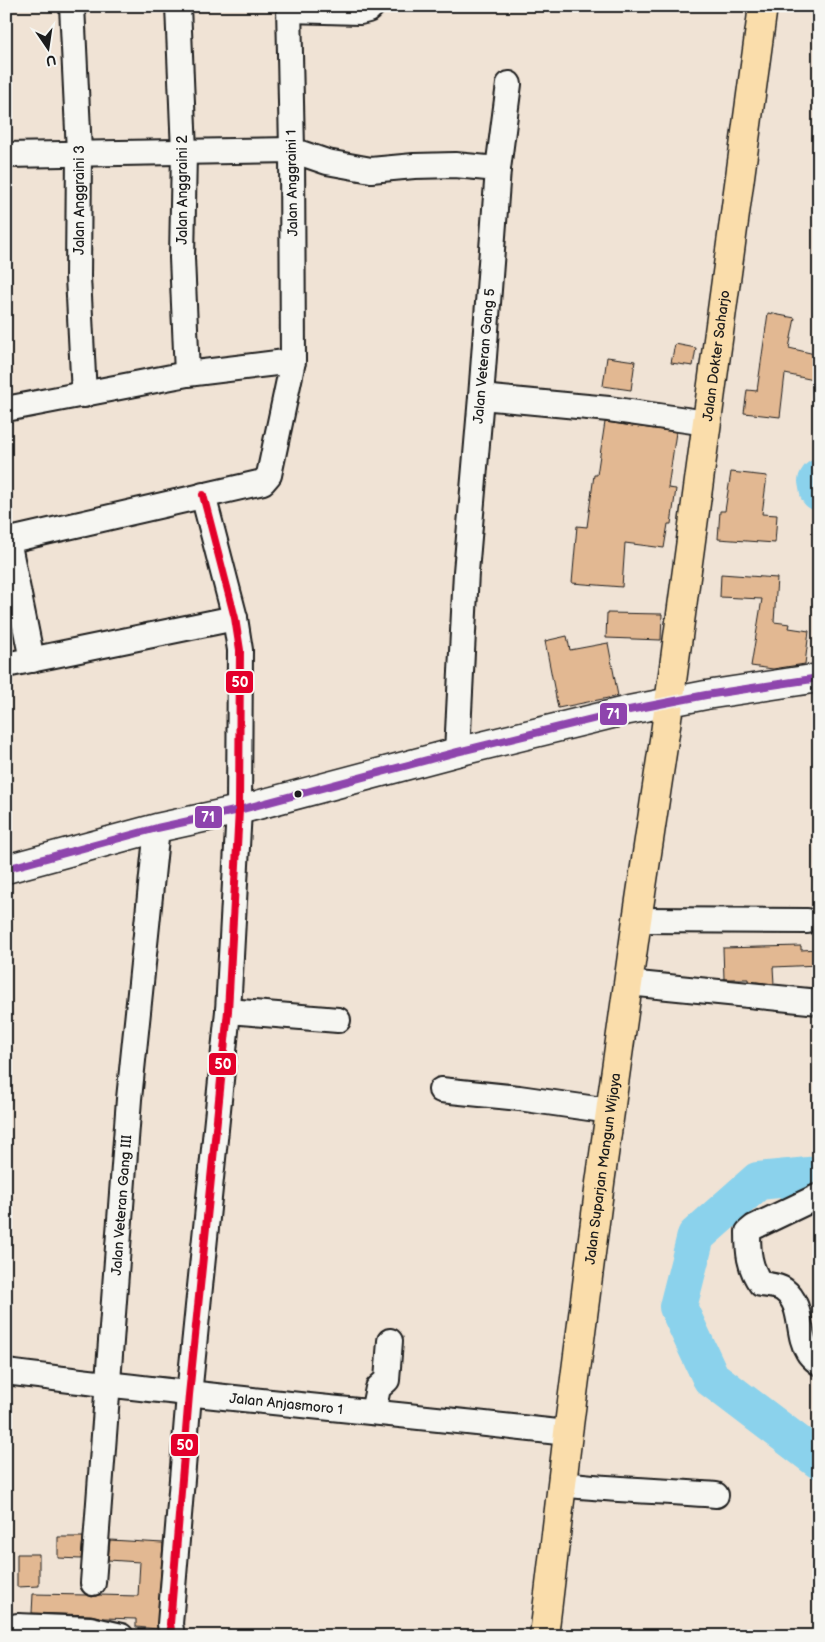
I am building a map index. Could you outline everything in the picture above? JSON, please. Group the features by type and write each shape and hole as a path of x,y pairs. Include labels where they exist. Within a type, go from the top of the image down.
{"highway":[{"name":"Jalan Dokter Saharjo","path":"668,702 762,6"},
{"name":"Jalan Suparjan Mangun Wijaya","path":"544,1636 568,1432 610,1111 668,702"}],"main road":[{"path":"6,869 157,828 240,810 457,752 629,710 706,695 819,678"}],"street":[{"name":"Jalan Anggraini 3","path":"72,6 79,152 78,277 84,395"},
{"name":"Jalan Anggraini 2","path":"178,6 184,152 182,258 187,374"},
{"path":"289,8 360,12 368,10 372,6"},
{"name":"Jalan Anggraini 1","path":"7,540 263,482 269,475 293,360 289,8"},
{"name":"Jalan Veteran Gang 5","path":"457,752 466,572 498,169 509,84"},
{"path":"6,155 79,152 292,150 327,162 371,170 455,165 498,169"},
{"path":"6,409 187,374 293,360"},
{"path":"481,397 609,409 707,423"},
{"path":"172,1636 170,1624 189,1394 228,1010 240,810 240,650 235,618 203,495"},
{"path":"7,540 32,660"},
{"path":"6,665 235,618"},
{"name":"Jalan Veteran Gang III","path":"93,1583 129,1099 157,828"},
{"path":"637,920 807,920"},
{"path":"628,983 819,1002"},
{"path":"228,1010 338,1020"},
{"path":"441,1090 519,1098 610,1111"},
{"path":"819,1196 754,1227 748,1232 749,1259 754,1275 761,1284 783,1288 793,1299 808,1351 819,1363"},
{"path":"373,1412 378,1388 387,1380 390,1341"},
{"name":"Jalan Anjasmoro 1","path":"6,1372 189,1394 568,1432"},
{"path":"562,1484 605,1489 636,1489 716,1495"},
{"path":"6,1635 17,1626 90,1630 121,1636"}],"building":[{"path":"768,313 795,318 789,348 819,355 819,381 785,374 780,417 744,413 747,390 757,391"},
{"path":"675,344 696,348 693,366 671,363"},
{"path":"607,357 635,361 631,390 603,386"},
{"path":"605,422 676,432 668,488 676,489 671,524 668,524 664,548 625,543 622,587 572,583 577,526 587,527 594,475 597,475"},
{"path":"731,472 767,476 762,514 777,515 775,543 718,539 720,511 725,511"},
{"path":"721,574 777,578 774,622 790,624 789,628 809,631 805,664 773,669 751,666 762,599 720,597"},
{"path":"607,613 662,614 661,640 606,638"},
{"path":"567,636 570,650 608,643 618,696 558,708 545,641"},
{"path":"801,946 801,950 819,949 819,965 773,967 774,984 748,981 748,979 724,979 723,948"},
{"path":"58,1537 83,1537 81,1559 58,1558"},
{"path":"110,1540 163,1543 157,1629 136,1627 136,1619 32,1613 33,1594 87,1595 92,1597 99,1595 138,1596 140,1562 108,1560"},
{"path":"17,1554 39,1554 39,1586 17,1587"}],"waterway":[{"path":"819,478 817,481 819,492"},
{"path":"819,1175 758,1181 696,1236 678,1307 711,1378 819,1460"}],"transit line":[{"name":"50","path":"172,1636 170,1624 189,1395 228,1011 239,810 240,650 235,618 203,495"},
{"name":"71","path":"6,869 157,828 239,810 457,752 629,710 706,695 819,678"}]}
